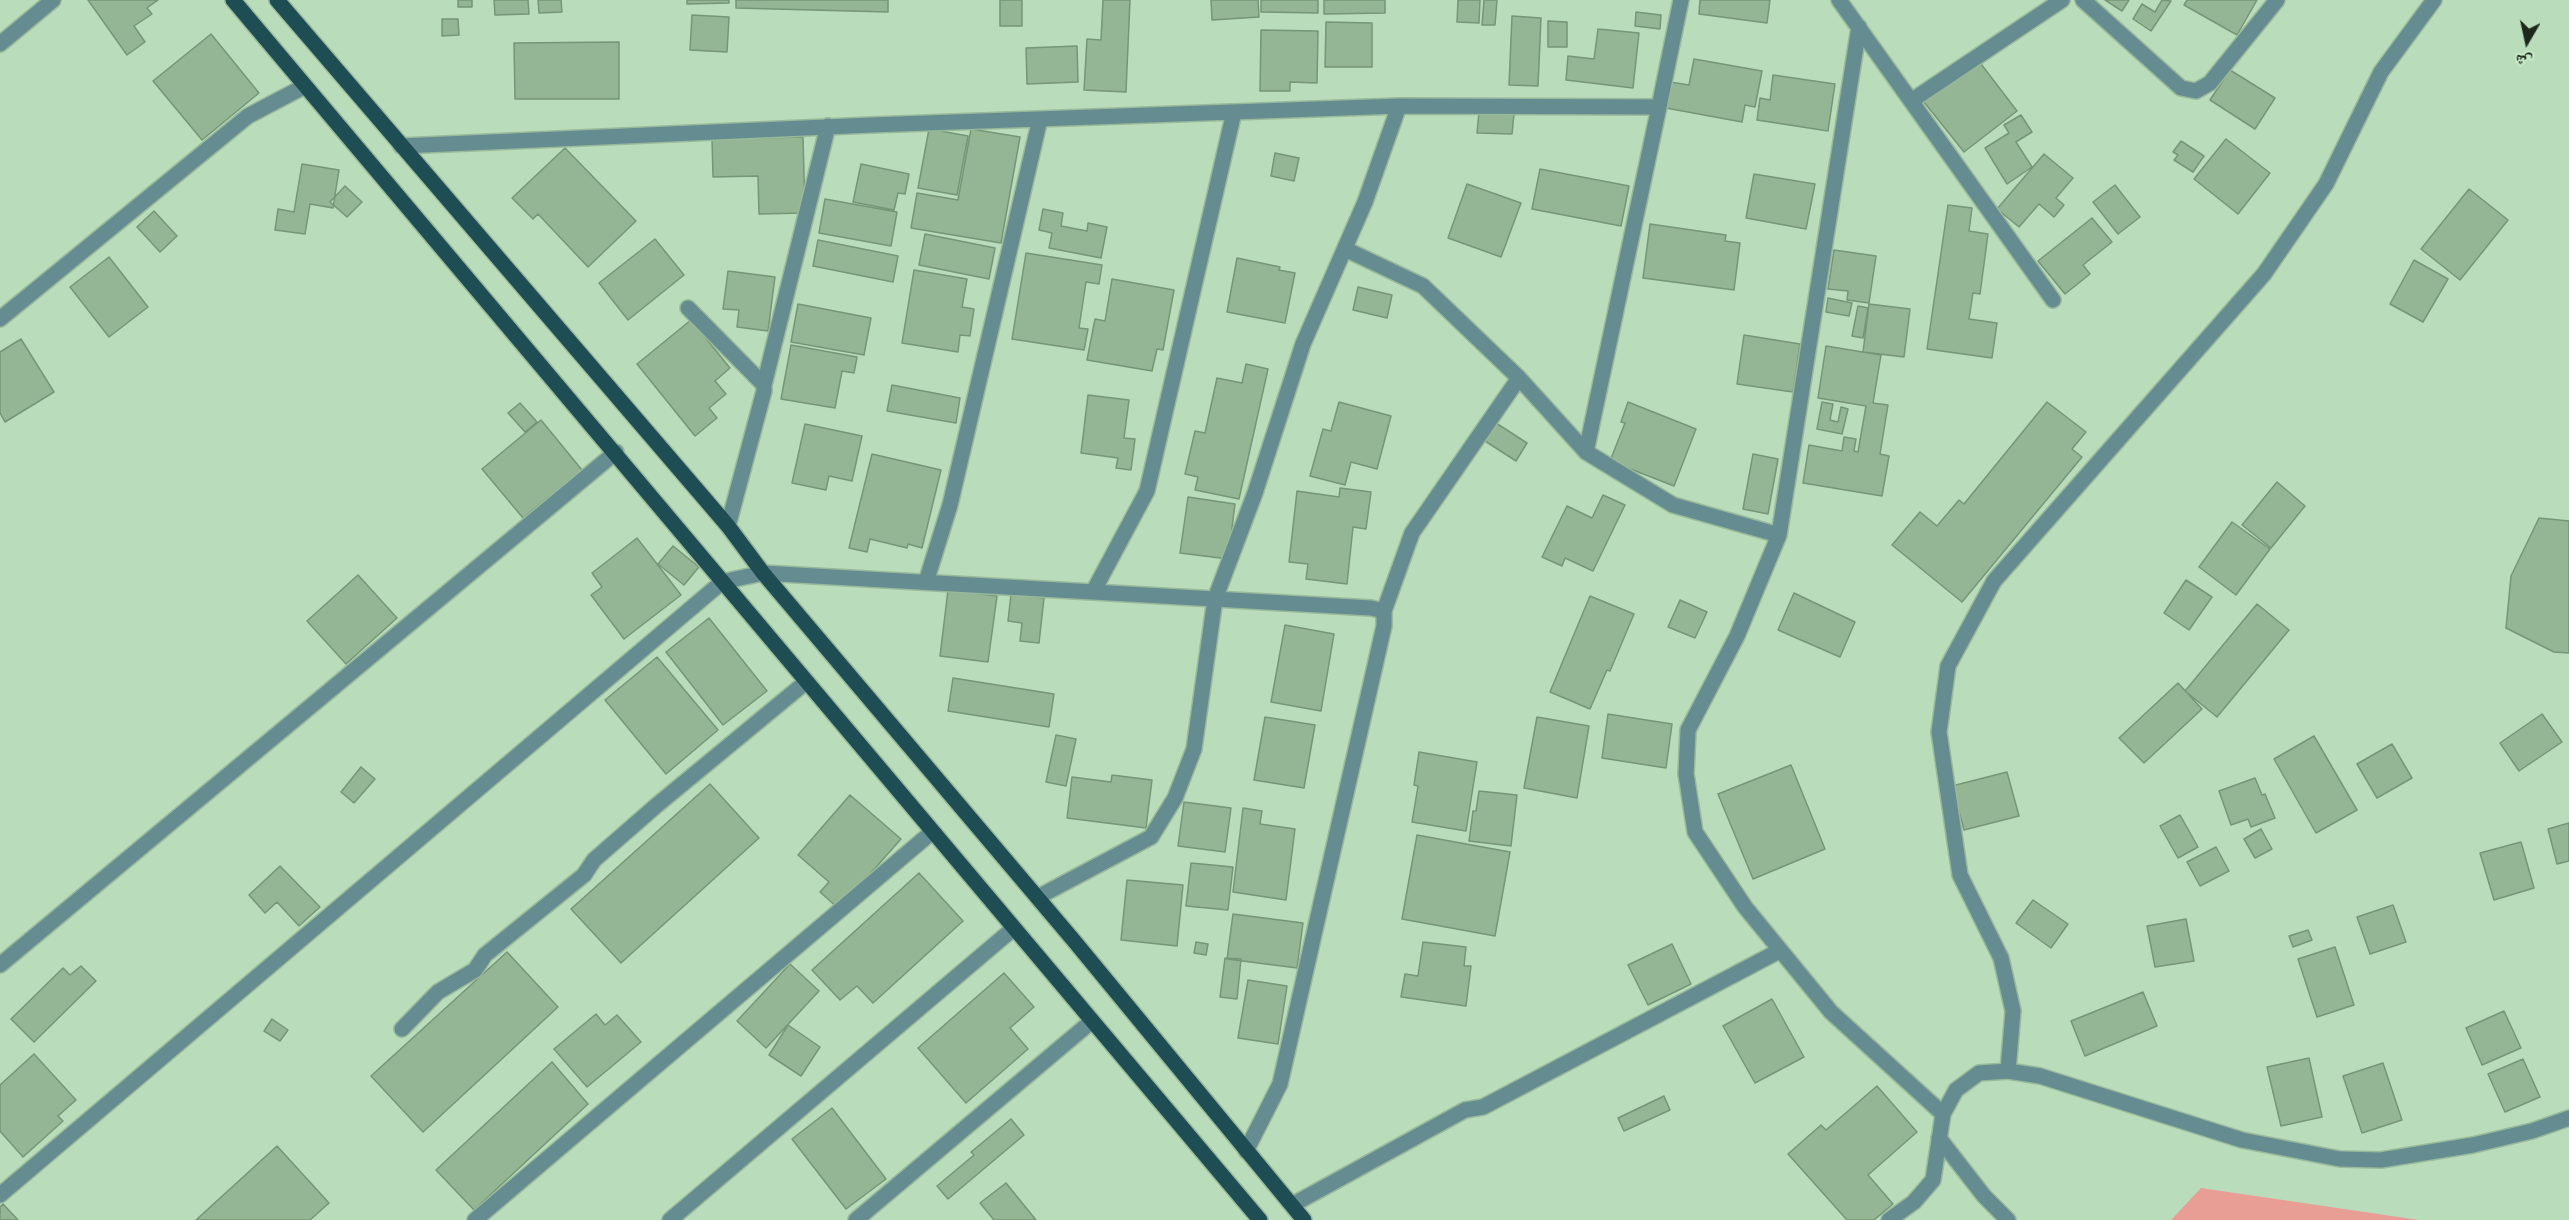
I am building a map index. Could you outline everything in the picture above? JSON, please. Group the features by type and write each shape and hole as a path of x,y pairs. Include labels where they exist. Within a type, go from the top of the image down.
{"main road":[{"path":"233,0 616,452 722,582 1260,1220"},
{"path":"277,0 728,526 763,573 1038,897 1304,1220"}],"street":[{"path":"0,44 52,0"},
{"path":"1586,452 1681,0"},
{"path":"1839,0 2053,300"},
{"path":"1911,101 2062,0"},
{"path":"2083,0 2181,88 2196,91 2210,83 2277,0"},
{"path":"2008,1071 2013,1011 2001,958 1960,875 1939,732 1948,666 1994,581 2264,274 2326,184 2381,72 2434,0"},
{"path":"1859,27 1779,535 1737,636 1688,729 1686,774 1695,832 1745,907 1831,1012 1943,1114"},
{"path":"0,319 248,116 305,86"},
{"path":"401,146 828,126 1399,106 1659,107"},
{"path":"1038,897 1151,837 1175,798 1194,749 1215,599 1255,493 1303,344 1365,202 1399,106"},
{"path":"1093,592 1147,491 1234,112"},
{"path":"926,582 950,505 1040,118"},
{"path":"728,526 764,391 828,126"},
{"path":"1345,249 1423,286 1519,378 1586,452 1673,505 1779,535"},
{"path":"688,308 764,384"},
{"path":"1246,1151 1280,1084 1384,626 1384,612 1412,533 1519,378"},
{"path":"0,965 616,452"},
{"path":"0,1195 722,582 763,573 1371,608 1384,612"},
{"path":"402,1029 438,992 475,970 485,954 584,875 594,860 648,813 806,682"},
{"path":"475,1220 932,832"},
{"path":"670,1220 1014,928"},
{"path":"1292,1205 1465,1110 1483,1107 1779,951"},
{"path":"856,1220 1092,1021"},
{"path":"1889,1220 1914,1202 1933,1180 1943,1114 1956,1090 1978,1074 2008,1071 2040,1076 2242,1140 2340,1159 2380,1160 2473,1145 2532,1131 2569,1118"},
{"path":"1939,1138 1984,1196 2008,1220"}],"shaded area":[{"path":"2201,1188 2419,1220 2171,1220"}],"building":[{"path":"88,0 158,0 147,8 152,14 134,26 145,42 127,55"},
{"path":"458,0 472,0 472,7 458,7"},
{"path":"494,0 528,0 529,14 495,15"},
{"path":"538,0 561,0 562,12 539,13"},
{"path":"687,0 729,0 729,3 687,4"},
{"path":"736,0 888,0 888,12 736,8"},
{"path":"1000,0 1022,0 1022,26 1000,26"},
{"path":"1103,0 1130,0 1126,92 1084,90 1087,39 1101,40"},
{"path":"1211,0 1258,0 1259,17 1212,20"},
{"path":"1261,0 1318,0 1318,13 1261,12"},
{"path":"1324,0 1385,0 1385,13 1324,14"},
{"path":"1458,0 1480,0 1479,23 1457,22"},
{"path":"1484,0 1497,0 1495,25 1482,25"},
{"path":"1700,0 1770,0 1767,23 1699,14"},
{"path":"2105,0 2129,0 2122,11"},
{"path":"2162,0 2171,1 2151,31 2133,19 2142,4 2155,12"},
{"path":"2187,0 2257,0 2237,35 2184,5"},
{"path":"1636,12 1661,15 1660,29 1635,26"},
{"path":"692,15 729,17 727,52 690,50"},
{"path":"1512,16 1541,18 1538,86 1509,85"},
{"path":"442,19 458,19 459,35 442,36"},
{"path":"1548,21 1567,22 1567,47 1548,47"},
{"path":"1326,22 1372,23 1372,67 1325,67"},
{"path":"1598,29 1639,33 1633,88 1566,80 1568,56 1594,59"},
{"path":"1261,30 1318,31 1317,83 1290,82 1290,91 1260,91"},
{"path":"211,34 259,93 202,140 153,81"},
{"path":"619,42 619,99 515,99 514,43"},
{"path":"1077,46 1078,82 1027,84 1026,48"},
{"path":"1694,59 1762,71 1755,107 1745,105 1742,122 1666,108 1670,82 1689,85"},
{"path":"1978,60 2017,111 1964,152 1924,102"},
{"path":"2230,70 2275,98 2255,129 2210,100"},
{"path":"1773,75 1835,84 1828,131 1757,120 1760,98 1770,100"},
{"path":"1479,112 1514,114 1512,134 1477,133"},
{"path":"2021,115 2032,132 2016,142 2032,167 2007,184 1985,148 2009,133 2004,125"},
{"path":"929,129 968,136 957,195 918,188"},
{"path":"971,129 1020,137 1001,243 911,228 917,193 958,200"},
{"path":"803,137 805,213 759,214 758,176 713,177 712,139"},
{"path":"2226,139 2270,173 2238,214 2194,179"},
{"path":"2181,141 2204,156 2193,172 2174,160 2178,155 2173,152"},
{"path":"565,148 636,221 588,267 538,214 533,219 512,198"},
{"path":"1275,153 1299,158 1294,181 1271,176"},
{"path":"2044,154 2073,178 2056,198 2064,205 2054,217 2039,204 2019,227 1997,209"},
{"path":"302,164 339,170 333,208 310,204 305,234 275,230 278,209 294,212"},
{"path":"861,164 909,174 905,194 898,193 894,210 853,202"},
{"path":"1540,169 1629,186 1621,226 1532,209"},
{"path":"1754,174 1815,184 1806,229 1746,218"},
{"path":"1467,184 1521,203 1501,257 1448,238"},
{"path":"2115,185 2140,217 2118,234 2093,202"},
{"path":"345,186 362,202 347,217 330,202"},
{"path":"2469,189 2508,220 2460,280 2421,249"},
{"path":"825,199 897,212 891,246 819,233"},
{"path":"1948,205 1972,208 1969,231 1988,234 1980,294 1973,293 1969,319 1997,323 1992,358 1927,349"},
{"path":"1043,209 1063,213 1061,226 1087,231 1088,223 1107,227 1101,258 1049,248 1052,233 1039,230"},
{"path":"154,211 177,236 160,252 137,227"},
{"path":"2092,218 2112,242 2083,265 2090,274 2065,294 2038,261"},
{"path":"1650,224 1726,235 1725,241 1740,243 1734,290 1643,278"},
{"path":"925,234 995,248 989,279 919,265"},
{"path":"655,239 684,275 628,320 599,283"},
{"path":"818,240 898,256 893,282 813,266"},
{"path":"1834,250 1876,256 1869,303 1847,300 1848,291 1828,289"},
{"path":"1026,253 1102,265 1099,284 1086,282 1079,328 1088,329 1084,350 1012,339"},
{"path":"109,257 148,307 109,337 70,287"},
{"path":"1237,258 1280,267 1279,270 1295,273 1285,323 1227,312"},
{"path":"2414,260 2448,279 2423,322 2390,304"},
{"path":"914,270 967,279 962,307 974,309 970,336 960,335 958,352 902,343"},
{"path":"728,271 775,277 768,331 737,327 739,310 723,309"},
{"path":"1112,279 1174,290 1163,350 1157,349 1152,371 1087,360 1095,319 1105,321"},
{"path":"1358,287 1392,295 1387,318 1353,310"},
{"path":"1828,298 1852,303 1849,316 1826,312"},
{"path":"798,304 871,318 864,355 791,342"},
{"path":"1869,304 1910,309 1904,357 1863,352"},
{"path":"1858,306 1868,308 1863,338 1852,336"},
{"path":"691,320 730,368 715,381 726,394 709,408 717,418 695,436 637,364"},
{"path":"1744,335 1800,344 1793,392 1737,384"},
{"path":"21,339 54,392 5,422 0,413 0,352"},
{"path":"791,345 857,357 854,373 842,371 835,408 781,399"},
{"path":"1826,346 1881,355 1873,403 1888,405 1880,454 1889,456 1882,496 1803,483 1809,445 1842,451 1844,437 1856,439 1854,451 1858,452 1866,406 1818,398"},
{"path":"1246,364 1268,369 1239,499 1195,490 1198,477 1185,474 1195,431 1205,433 1217,378 1242,383"},
{"path":"892,385 960,398 956,423 887,411"},
{"path":"1088,395 1129,400 1124,438 1135,439 1131,470 1116,468 1118,458 1081,453"},
{"path":"1339,402 1391,416 1377,469 1351,462 1345,485 1310,476 1323,429 1331,431"},
{"path":"1628,402 1696,429 1674,486 1610,461 1625,423 1621,422"},
{"path":"1822,402 1833,404 1830,420 1838,422 1841,407 1848,409 1842,434 1817,429"},
{"path":"2047,402 2086,432 2072,449 2082,457 1962,602 1892,545 1920,512 1937,526 1959,500 1964,504"},
{"path":"520,403 537,422 525,432 508,413"},
{"path":"541,420 582,470 523,518 482,469"},
{"path":"1496,423 1527,443 1516,461 1485,441"},
{"path":"805,424 862,436 852,481 829,476 826,490 792,483"},
{"path":"872,454 941,470 922,548 908,544 907,548 870,539 867,552 849,548"},
{"path":"1753,454 1778,459 1768,514 1743,509"},
{"path":"2277,482 2305,506 2271,548 2242,525"},
{"path":"1340,488 1371,492 1366,529 1353,527 1347,584 1306,579 1308,564 1289,562 1297,491 1339,497"},
{"path":"1603,495 1625,505 1593,571 1565,558 1562,566 1542,557 1567,506 1592,518"},
{"path":"1188,497 1235,504 1228,559 1180,553"},
{"path":"2539,518 2569,521 2569,653 2554,652 2506,628 2511,576"},
{"path":"2232,522 2270,549 2236,595 2199,567"},
{"path":"637,538 681,595 624,639 591,595 602,587 592,573"},
{"path":"673,546 699,567 684,585 658,564"},
{"path":"358,575 397,618 346,664 307,621"},
{"path":"2186,580 2212,597 2189,630 2164,613"},
{"path":"948,590 997,596 988,662 940,656"},
{"path":"1794,593 1855,622 1840,657 1778,630"},
{"path":"1011,594 1044,598 1039,643 1020,641 1022,623 1008,621"},
{"path":"1590,596 1634,614 1610,671 1607,670 1590,709 1550,692"},
{"path":"1680,600 1707,612 1695,638 1668,627"},
{"path":"2257,604 2289,630 2217,717 2185,691"},
{"path":"709,618 767,691 723,725 666,652"},
{"path":"1285,625 1334,634 1321,711 1271,702"},
{"path":"657,657 718,730 666,774 605,700"},
{"path":"953,678 1054,694 1049,727 948,711"},
{"path":"2178,683 2202,709 2144,763 2119,738"},
{"path":"1608,714 1672,724 1666,768 1602,758"},
{"path":"2542,714 2562,742 2519,771 2500,743"},
{"path":"1265,717 1315,725 1304,788 1254,780"},
{"path":"1537,717 1589,726 1577,798 1524,788"},
{"path":"1056,735 1076,739 1066,786 1046,782"},
{"path":"2314,736 2357,810 2316,833 2274,759"},
{"path":"2392,744 2412,778 2377,798 2357,764"},
{"path":"1419,752 1477,762 1466,831 1412,822 1418,786 1414,785"},
{"path":"1791,765 1825,849 1753,879 1718,794"},
{"path":"361,767 375,779 354,803 341,792"},
{"path":"2007,772 2019,816 1964,830 1952,786"},
{"path":"1112,775 1152,780 1146,828 1067,818 1072,777 1111,782"},
{"path":"2255,778 2275,818 2251,827 2248,819 2231,825 2219,791"},
{"path":"710,784 759,838 621,963 571,909"},
{"path":"1479,791 1517,795 1511,846 1469,841 1473,811 1476,811"},
{"path":"850,795 901,839 839,909 820,892 829,882 798,855"},
{"path":"1184,802 1231,808 1225,852 1178,846"},
{"path":"1243,808 1262,811 1260,824 1295,829 1286,900 1233,892"},
{"path":"2180,815 2198,847 2178,858 2160,826"},
{"path":"2569,823 2569,861 2557,864 2548,829"},
{"path":"2261,829 2272,849 2255,858 2244,839"},
{"path":"1417,835 1510,852 1495,936 1402,919"},
{"path":"2521,842 2534,888 2494,900 2480,853"},
{"path":"2216,847 2229,871 2200,886 2187,862"},
{"path":"1191,863 1233,867 1228,910 1186,906"},
{"path":"280,866 320,907 299,926 277,902 265,913 249,895"},
{"path":"919,873 963,921 873,1003 857,986 840,1000 812,970"},
{"path":"1127,880 1183,885 1177,946 1121,940"},
{"path":"2033,900 2068,924 2051,948 2016,923"},
{"path":"2393,905 2406,942 2370,954 2357,917"},
{"path":"1233,914 1303,923 1297,968 1227,959"},
{"path":"2186,919 2194,961 2155,967 2147,926"},
{"path":"2308,930 2312,940 2293,947 2289,936"},
{"path":"1196,942 1208,944 1206,955 1194,953"},
{"path":"1423,942 1466,947 1464,966 1471,966 1466,1006 1401,997 1405,974 1418,976"},
{"path":"1672,944 1691,984 1648,1005 1628,965"},
{"path":"2335,947 2354,1005 2317,1017 2298,959"},
{"path":"507,952 558,1007 423,1132 371,1076"},
{"path":"1225,958 1241,959 1237,999 1220,997"},
{"path":"790,964 819,991 766,1048 737,1021"},
{"path":"81,966 96,981 34,1042 11,1019 63,968 70,975"},
{"path":"1004,973 1034,1007 1010,1028 1028,1049 966,1103 918,1048"},
{"path":"1248,980 1287,986 1278,1044 1238,1038"},
{"path":"2143,992 2157,1026 2085,1056 2071,1021"},
{"path":"1772,999 1804,1057 1755,1083 1723,1026"},
{"path":"2504,1011 2521,1048 2482,1065 2466,1028"},
{"path":"596,1014 605,1025 617,1015 641,1042 587,1087 554,1049"},
{"path":"272,1019 288,1030 280,1041 264,1031"},
{"path":"788,1025 820,1047 801,1076 769,1055"},
{"path":"34,1054 76,1100 58,1116 63,1121 23,1157 0,1131 0,1085"},
{"path":"2309,1058 2322,1117 2281,1126 2267,1067"},
{"path":"2523,1059 2540,1097 2505,1112 2488,1074"},
{"path":"552,1062 588,1104 474,1210 436,1170"},
{"path":"2383,1063 2402,1120 2362,1133 2343,1076"},
{"path":"1877,1086 1917,1132 1868,1175 1893,1204 1874,1220 1847,1220 1788,1154 1821,1125 1826,1130"},
{"path":"1664,1096 1670,1110 1624,1131 1618,1118"},
{"path":"832,1108 886,1179 846,1209 792,1139"},
{"path":"1011,1119 1024,1135 948,1199 937,1186 974,1155 971,1152"},
{"path":"277,1146 329,1203 310,1220 196,1220"},
{"path":"1006,1183 1036,1220 994,1220 980,1203"},
{"path":"3,1204 18,1220 0,1220 0,1207"}]}
